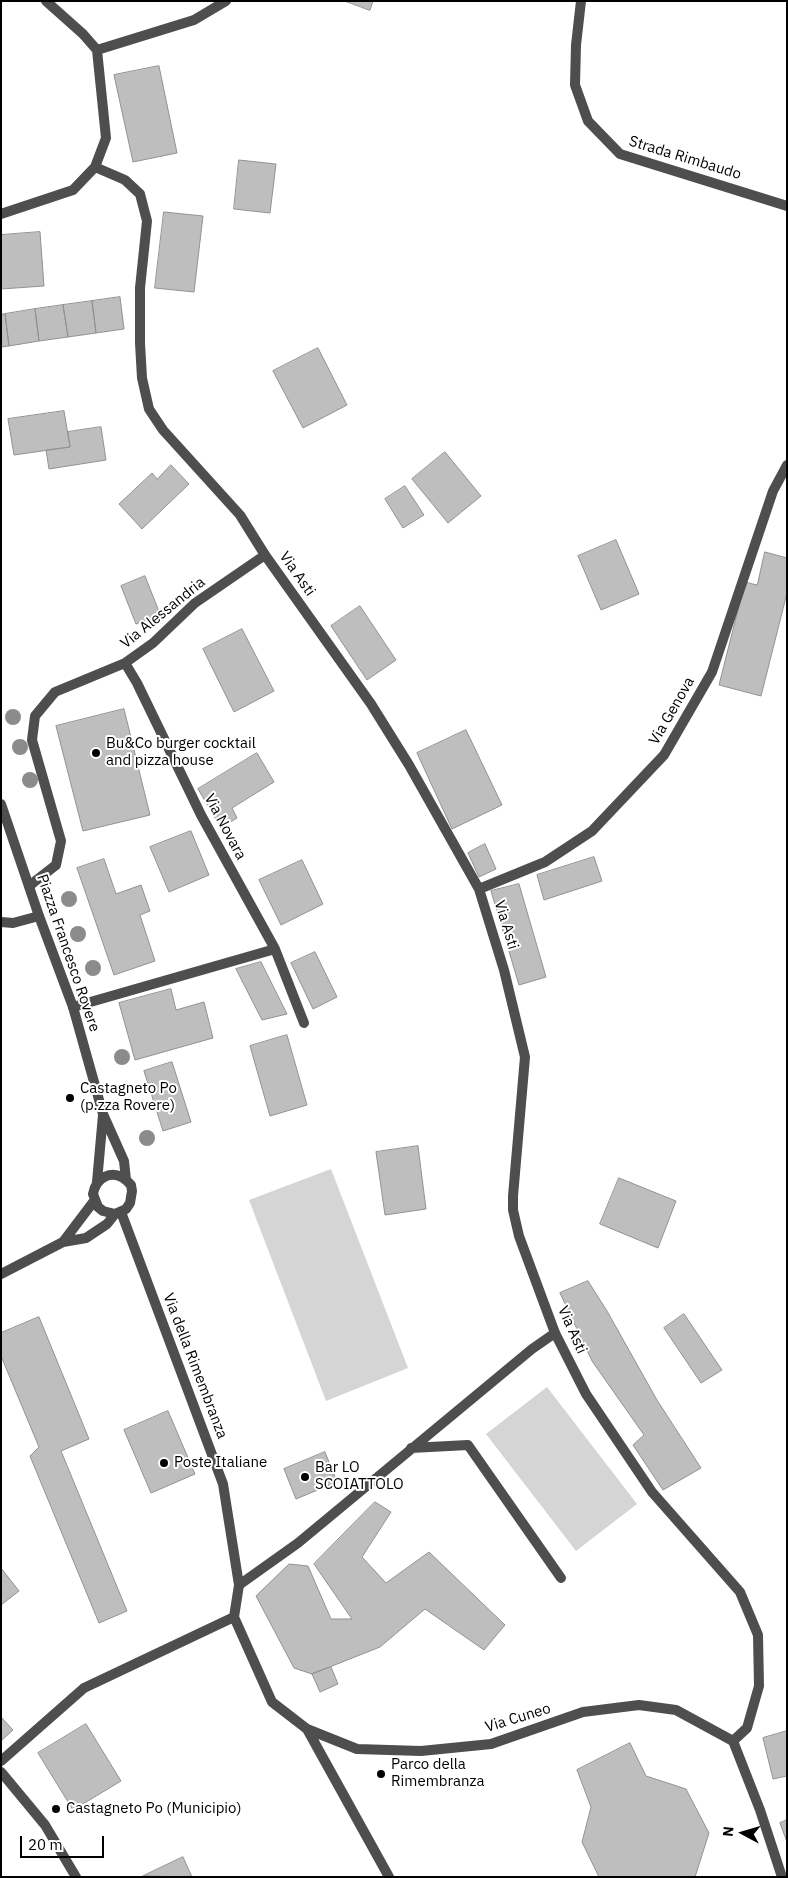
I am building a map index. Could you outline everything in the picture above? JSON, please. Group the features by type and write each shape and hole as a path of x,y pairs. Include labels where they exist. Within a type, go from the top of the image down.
{"street":[{"path":"1,214 73,190 95,167 106,138 97,50 83,34 46,1"},
{"path":"97,50 194,20 226,1"},
{"name":"Strada Rimbaudo","path":"581,1 576,45 576,85 588,121 620,154 787,206"},
{"name":"Via Asti","path":"95,167 125,180 140,194 147,221 140,288 140,343 142,378 149,409 164,430 240,515 265,555 371,704 409,765 479,890 504,970 525,1057 512,1210 519,1236 555,1333 586,1394 652,1492 740,1592 758,1635 759,1686 747,1728 733,1741"},
{"name":"Via Genova","path":"479,890 545,862 592,831 664,755 712,672 773,491 787,465"},
{"name":"Via Alessandria","path":"29,886 56,865 61,841 32,740 35,716 55,692 126,663 153,643 195,603 265,555"},
{"name":"Via Novara","path":"126,663 202,815 275,949 304,1023"},
{"name":"Piazza Francesco Rovere","path":"1,804 39,916 73,1007 103,1114 124,1161 126,1180"},
{"path":"1,922 13,923 39,916"},
{"path":"73,1007 275,949"},
{"name":"Piazza Francesco Rovere","path":"98,1182 103,1114"},
{"path":"1,1274 63,1242 86,1238 126,1209 132,1197 131,1185 121,1176 108,1175 98,1182 93,1194 94,1201 103,1211 118,1213"},
{"path":"63,1242 94,1201"},
{"name":"Via della Rimembranza","path":"118,1213 223,1484 238,1585 234,1617"},
{"path":"238,1585 298,1544 411,1448 532,1349 555,1333"},
{"path":"411,1448 468,1445 561,1578"},
{"path":"1,1761 84,1688 234,1617 272,1702 306,1729 389,1877"},
{"name":"Via Cuneo","path":"306,1729 356,1749 421,1751 491,1744 583,1712 639,1706 676,1710 733,1741"},
{"path":"733,1741 760,1810 782,1877"},
{"path":"1,1772 45,1825 76,1877"}],"shaded area":[{"path":"331,1169 408,1368 326,1401 249,1200"},
{"path":"547,1387 637,1504 576,1551 486,1434"}],"building":[{"path":"345,1 373,1 370,10"},
{"path":"159,66 177,153 133,162 114,75"},
{"path":"239,160 276,164 270,213 234,209"},
{"path":"164,212 203,216 194,292 155,288"},
{"path":"40,232 44,286 1,289 1,235"},
{"path":"120,297 124,329 96,333 92,301"},
{"path":"92,301 96,333 68,337 63,305"},
{"path":"63,305 68,337 39,341 35,309"},
{"path":"35,309 39,341 9,346 5,314"},
{"path":"1,314 5,314 9,346 1,347"},
{"path":"318,348 347,405 303,428 273,371"},
{"path":"64,411 70,447 14,455 8,419"},
{"path":"101,427 106,460 49,469 46,450 70,447 68,432"},
{"path":"445,452 481,496 448,523 412,479"},
{"path":"171,465 189,484 142,529 119,504 152,473 157,479"},
{"path":"405,486 424,515 403,528 385,499"},
{"path":"616,540 639,594 601,610 578,556"},
{"path":"765,552 787,558 787,593 761,696 719,685 745,582 757,585"},
{"path":"145,576 160,614 136,624 121,586"},
{"path":"360,606 396,660 367,680 331,626"},
{"path":"242,629 274,691 234,712 203,649"},
{"path":"124,709 150,815 83,831 56,726"},
{"path":"466,730 502,805 452,829 417,753"},
{"path":"257,753 274,782 232,808 237,818 221,828 198,789"},
{"path":"191,831 209,875 169,892 150,847"},
{"path":"485,844 496,869 479,877 468,853"},
{"path":"594,857 602,881 544,900 537,875"},
{"path":"104,859 116,894 141,885 150,911 140,915 155,961 114,975 77,868"},
{"path":"302,860 323,904 281,925 259,880"},
{"path":"519,884 546,977 519,985 491,891"},
{"path":"315,952 337,997 313,1009 291,963"},
{"path":"261,962 287,1014 262,1020 236,969"},
{"path":"171,989 176,1010 204,1002 213,1038 135,1060 119,1003"},
{"path":"287,1035 307,1105 270,1116 250,1046"},
{"path":"172,1062 191,1122 163,1131 144,1071"},
{"path":"418,1146 426,1209 385,1215 376,1152"},
{"path":"619,1178 676,1201 658,1248 600,1224"},
{"path":"588,1281 657,1400 701,1468 663,1490 633,1445 644,1435 592,1361 560,1293"},
{"path":"684,1314 722,1370 701,1383 664,1328"},
{"path":"39,1317 89,1439 61,1451 127,1611 99,1623 30,1456 39,1447 1,1356 1,1333"},
{"path":"168,1411 195,1474 151,1493 124,1430"},
{"path":"325,1452 337,1482 296,1499 284,1469"},
{"path":"375,1502 391,1512 362,1557 386,1583 429,1552 505,1625 484,1650 425,1609 380,1647 312,1674 294,1668 256,1596 289,1564 308,1566 331,1619 352,1619 314,1564"},
{"path":"1,1568 19,1591 1,1605"},
{"path":"331,1667 338,1684 320,1692 312,1674"},
{"path":"1,1717 13,1730 1,1741"},
{"path":"86,1724 121,1781 73,1810 38,1753"},
{"path":"787,1731 787,1776 773,1779 763,1738"},
{"path":"630,1743 646,1776 686,1789 709,1833 695,1877 599,1877 582,1842 591,1807 577,1770"},
{"path":"787,1820 787,1842 780,1823"},
{"path":"183,1857 192,1877 143,1876"}],"place":[{"name":"Bu&Co burger cocktail and pizza house","path":"96,753"},
{"name":"Castagneto Po (p.zza Rovere)","path":"70,1098"},
{"name":"Poste Italiane","path":"164,1463"},
{"name":"Bar LO SCOIATTOLO","path":"305,1477"},
{"name":"Parco della Rimembranza","path":"381,1774"},
{"name":"Castagneto Po (Municipio)","path":"56,1809"}]}
